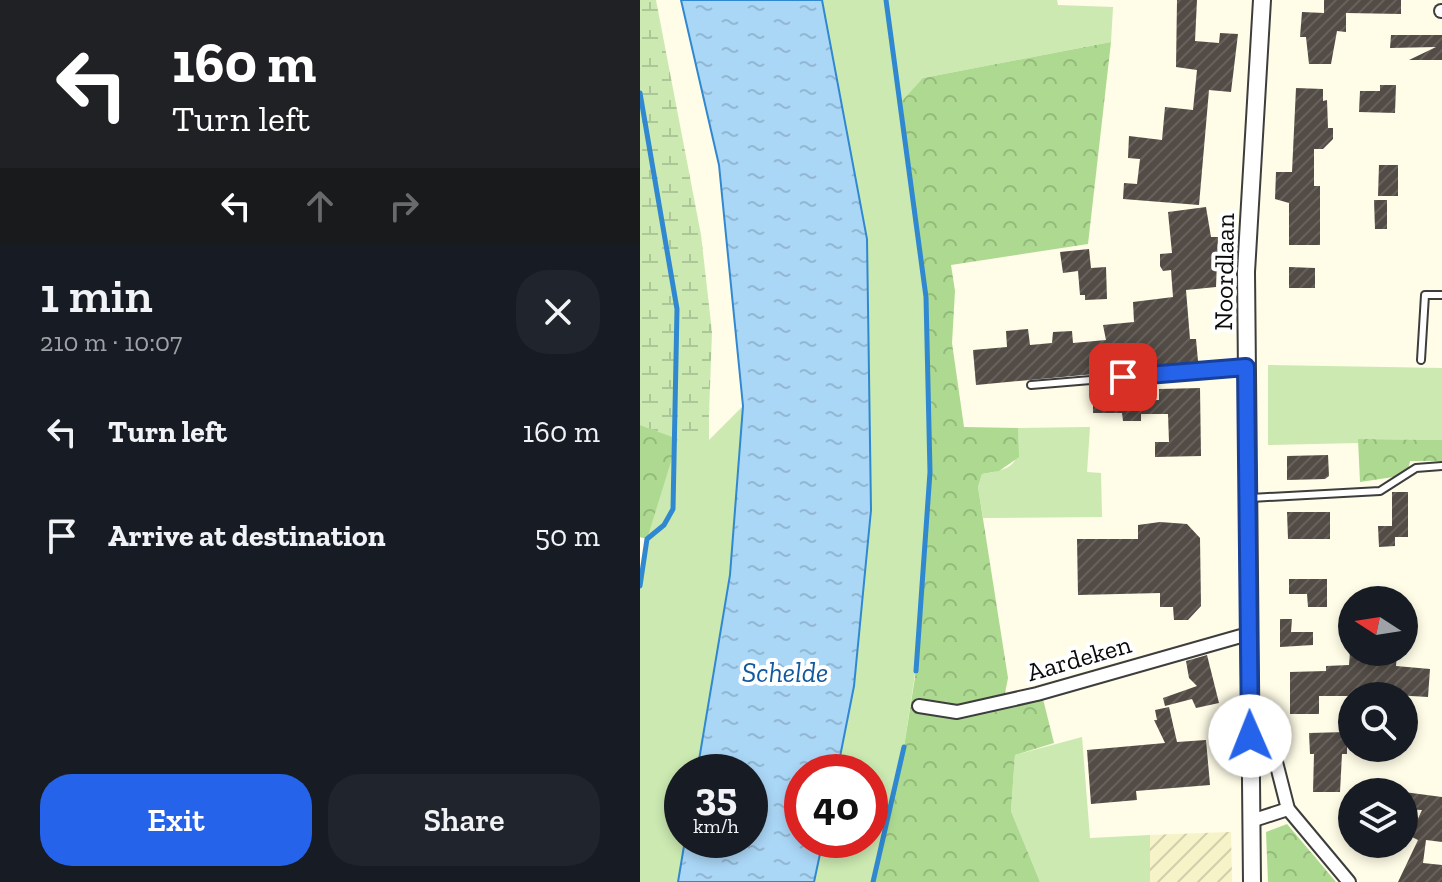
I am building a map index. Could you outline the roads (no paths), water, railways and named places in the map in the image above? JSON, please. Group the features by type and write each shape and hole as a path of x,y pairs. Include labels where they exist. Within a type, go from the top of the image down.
{"street":[{"name":"Noordlaan","path":"1252,882 1246,272 1262,0"},
{"name":"Aardeken","path":"919,706 957,712 1037,694 1248,634"},
{"path":"1249,707 1266,723 1288,809 1349,882"},
{"path":"1251,821 1288,809"}],"lane":[{"path":"1421,360 1425,295 1442,295"},
{"path":"1031,385 1246,367"},
{"path":"1247,498 1380,491 1416,468 1442,466"}],"water":[{"name":"Schelde","path":"681,0 822,0 867,239 871,510 854,686 841,754 784,754 784,858 819,858 814,882 678,882 682,858 768,858 768,754 700,754 730,575 743,406 719,165"}],"waterway":[{"path":"886,0 926,297 930,472 916,671"},
{"path":"640,93 677,309 673,509 664,525 647,539 640,586"},
{"path":"873,882 904,747"}]}
